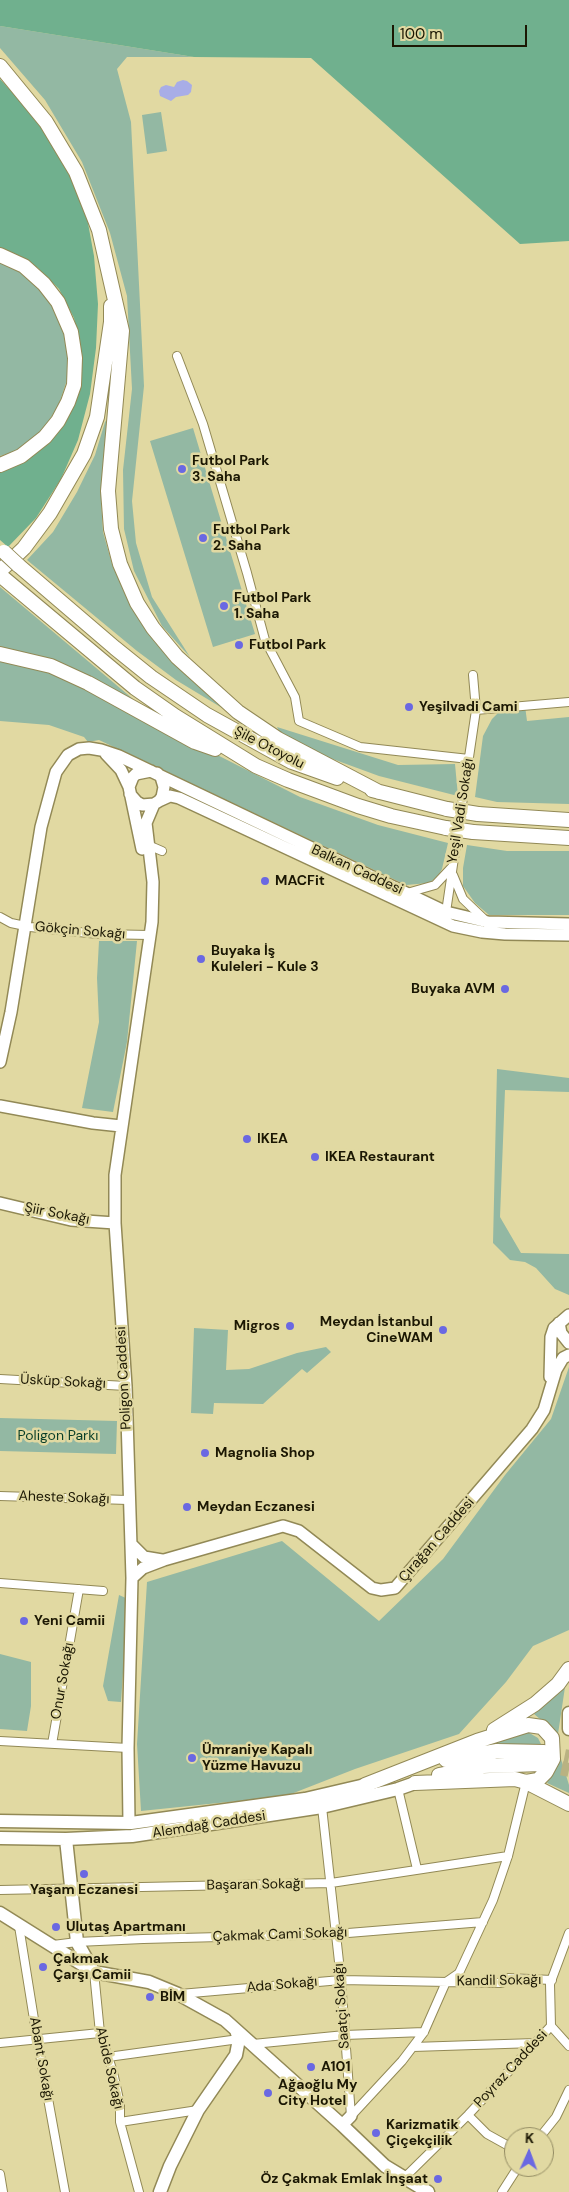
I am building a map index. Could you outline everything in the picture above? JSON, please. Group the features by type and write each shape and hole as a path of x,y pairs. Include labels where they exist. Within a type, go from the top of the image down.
{"highway":[{"path":"0,66 46,122 76,172 99,230 122,331 108,490 111,529 120,564 137,603 153,628 178,657 238,712 278,740 380,792"},
{"path":"0,255 24,266 44,284 58,302 71,332 75,358 74,385 58,421 45,437 22,456 0,465"},
{"path":"2,575 50,514 84,454 97,417 103,382 111,322 110,278"},
{"name":"Şile Otoyolu","path":"2,550 130,660 207,715 292,762 380,792 447,809 478,814 569,820"},
{"name":"Şile Otoyolu","path":"2,575 136,688 175,716 256,766 358,806 391,816 472,832 569,838"},
{"path":"0,654 51,666 88,683 196,742 256,766"},
{"path":"477,1740 536,1704 558,1684 569,1670"},
{"path":"365,1785 477,1740 528,1725 542,1727 552,1738 553,1759 546,1772 538,1780 526,1782"},
{"path":"365,1785 453,1757 497,1751 542,1758 484,1766 440,1775 415,1783"},
{"path":"415,1783 515,1779 526,1782 569,1804"}],"main road":[{"path":"569,1713 569,1728"},
{"name":"Alemdağ Caddesi","path":"0,1838 66,1839 132,1836 322,1807 398,1789 415,1783"},
{"name":"Alemdağ Caddesi","path":"0,1822 129,1823 305,1799 365,1785"},
{"path":"66,1839 77,1942 94,1972"},
{"path":"0,1913 94,1972 149,1982 178,1994 225,2020 238,2034 253,2044 346,2120 385,2166 403,2179 428,2192"},
{"path":"236,2056 238,2034"},
{"path":"160,2192 170,2166 198,2110 236,2056 246,2050 264,2054"}],"street":[{"path":"177,356 203,424 248,573 265,640 295,697 299,721 360,748 469,759"},
{"name":"Yeşil Vadi Sokağı","path":"445,917 476,710 473,675"},
{"path":"476,710 569,702"},
{"name":"Balkan Caddesi","path":"0,1062 11,1012 38,840 56,772 68,755 78,749 101,750 154,772 407,893 445,917 488,922 569,924"},
{"path":"101,750 112,758 121,770 129,790 136,802 148,805 156,802 162,797 164,787 161,777 147,770 136,774 130,782 129,790 144,865 146,924 149,935"},
{"name":"Balkan Caddesi","path":"156,802 170,796 179,798 482,932 569,935"},
{"name":"Poligon Caddesi","path":"129,1823 128,1748 132,1578 128,1500 126,1386 114,1223 115,1175 152,922 153,889 146,823 156,802"},
{"path":"148,845 162,851"},
{"path":"407,893 435,885 452,869"},
{"path":"452,869 463,899 488,922"},
{"name":"Gökçin Sokağı","path":"0,917 11,923 24,926 98,934 149,935"},
{"path":"0,1106 93,1123 121,1126"},
{"name":"Şiir Sokağı","path":"0,1204 70,1220 114,1223"},
{"path":"550,1391 551,1337 554,1328 569,1315"},
{"path":"559,1323 561,1333 569,1343"},
{"name":"Çırağan Caddesi","path":"132,1578 143,1568 164,1560 283,1526 299,1531 372,1588 380,1590 395,1588 532,1429 544,1410 559,1364 569,1355"},
{"name":"Üsküp Sokağı","path":"0,1379 126,1386"},
{"name":"Aheste Sokağı","path":"0,1496 128,1500"},
{"path":"131,1544 144,1556 164,1560"},
{"path":"0,1586 103,1591"},
{"name":"Onur Sokağı","path":"52,1744 79,1590"},
{"path":"0,1741 128,1748"},
{"path":"346,2120 424,2032 446,1982 459,1973 493,1900 508,1856 526,1782"},
{"path":"398,1789 417,1869"},
{"name":"Saatçi Sokağı","path":"322,1807 341,1980 345,2035 346,2120"},
{"name":"Başaran Sokağı","path":"0,1890 72,1890 331,1883 508,1856"},
{"name":"Çakmak Cami Sokağı","path":"52,1946 77,1942 336,1934 483,1922"},
{"name":"Abant Sokağı","path":"19,1926 65,2192"},
{"name":"Poyraz Caddesi","path":"403,2179 468,2115 551,2026 552,1980 569,1934"},
{"name":"Abide Sokağı","path":"94,1972 100,2033 120,2104 120,2122 139,2192"},
{"name":"Kandil Sokağı","path":"446,1982 502,1983 508,1978 552,1980"},
{"name":"Ada Sokağı","path":"178,1994 341,1980 446,1982"},
{"path":"551,2026 569,2046"},
{"path":"253,2044 260,2041 345,2035 424,2032"},
{"path":"0,2043 100,2033"},
{"path":"108,2057 238,2034"},
{"path":"412,2047 535,2043"},
{"path":"548,2127 556,2117 569,2090"},
{"path":"120,2122 198,2110"},
{"path":"468,2115 487,2134 504,2143"},
{"path":"0,2174 2,2192"},
{"path":"502,2192 512,2177"}],"green space":[{"path":"0,0 569,0 569,241 520,244 311,58 194,57 0,26"},
{"path":"0,26 194,57 127,57 117,69 131,122 144,386 132,501 136,543 152,597 190,657 162,626 134,571 124,529 123,470 132,389 127,296 110,233 82,162 45,100 0,48"},
{"path":"0,79 40,123 76,187 86,212 94,256 98,304 96,348 90,394 78,440 61,479 36,518 8,547 0,540 0,470 37,451 61,429 75,403 80,374 80,347 74,318 59,289 38,268 0,249"},
{"path":"161,112 167,151 147,154 142,115"},
{"path":"0,261 24,272 46,295 61,318 67,342 67,380 59,404 43,431 19,450 0,456"},
{"path":"108,418 101,499 103,532 112,564 129,603 149,634 242,720 176,680 137,651 27,560 53,532 77,492 95,455 105,422"},
{"path":"193,428 255,634 213,647 150,441"},
{"path":"0,587 133,699 133,701 47,659 0,648"},
{"path":"0,658 48,669 300,797 378,825 448,843 442,869 438,876 429,883 406,885 99,740 88,742 84,737 49,725 0,721"},
{"path":"525,706 527,721 569,717 569,804 497,802 475,797 483,736 492,719 499,712"},
{"path":"277,727 398,765 455,764 458,796 379,776 319,754 280,733"},
{"path":"467,845 507,851 569,851 569,915 489,915 475,903 463,886 463,868"},
{"path":"99,941 137,941 127,1042 113,1112 82,1108 99,1022 97,978"},
{"path":"497,1069 569,1078 569,1092 505,1090 500,1217 521,1253 569,1254 569,1295 555,1289 536,1268 525,1262 510,1260 493,1243"},
{"path":"194,1328 228,1330 226,1370 249,1369 297,1353 326,1347 331,1352 307,1373 302,1369 263,1404 214,1403 213,1414 191,1413"},
{"path":"569,1367 569,1630 533,1646 506,1682 459,1734 355,1769 286,1796 141,1811 137,1744 147,1582 282,1541 379,1621 443,1559 505,1475 551,1419"},
{"name":"Poligon Parkı","path":"0,1418 117,1421 116,1454 0,1451"},
{"path":"119,1595 128,1599 121,1702 108,1701 103,1686"},
{"path":"0,1654 31,1662 31,1706 27,1731 0,1729"},
{"path":"565,1687 558,1734 534,1714"},
{"path":"526,1731 538,1738 541,1744 459,1749"},
{"path":"561,1759 569,1785 569,1793 547,1783"}],"water":[{"path":"183,80 192,85 191,92 188,95 176,97 171,101 160,96 159,91 161,87 166,85 174,87 177,82"}],"tunnel":[{"path":"544,1752 569,1757"},
{"path":"541,1764 569,1770"}],"place":[{"name":"Futbol Park 3. Saha","path":"182,469"},
{"name":"Futbol Park 2. Saha","path":"203,538"},
{"name":"Futbol Park 1. Saha","path":"224,606"},
{"name":"Futbol Park","path":"239,645"},
{"name":"Yeşilvadi Cami","path":"409,707"},
{"name":"MACFit","path":"265,881"},
{"name":"Buyaka İş Kuleleri - Kule 3","path":"201,959"},
{"name":"Buyaka AVM","path":"505,989"},
{"name":"IKEA","path":"247,1139"},
{"name":"IKEA Restaurant","path":"315,1157"},
{"name":"Migros","path":"290,1326"},
{"name":"Meydan İstanbul CineWAM","path":"443,1330"},
{"name":"Magnolia Shop","path":"205,1453"},
{"name":"Meydan Eczanesi","path":"187,1507"},
{"name":"Yeni Camii","path":"24,1621"},
{"name":"Ümraniye Kapalı Yüzme Havuzu","path":"192,1758"},
{"name":"Yaşam Eczanesi","path":"84,1874"},
{"name":"Ulutaş Apartmanı","path":"56,1927"},
{"name":"Çakmak Çarşı Camii","path":"43,1967"},
{"name":"BİM","path":"150,1997"},
{"name":"A101","path":"311,2067"},
{"name":"Ağaoğlu My City Hotel","path":"268,2093"},
{"name":"Karizmatik Çiçekçilik","path":"376,2133"},
{"name":"Öz Çakmak Emlak İnşaat","path":"438,2179"}]}
